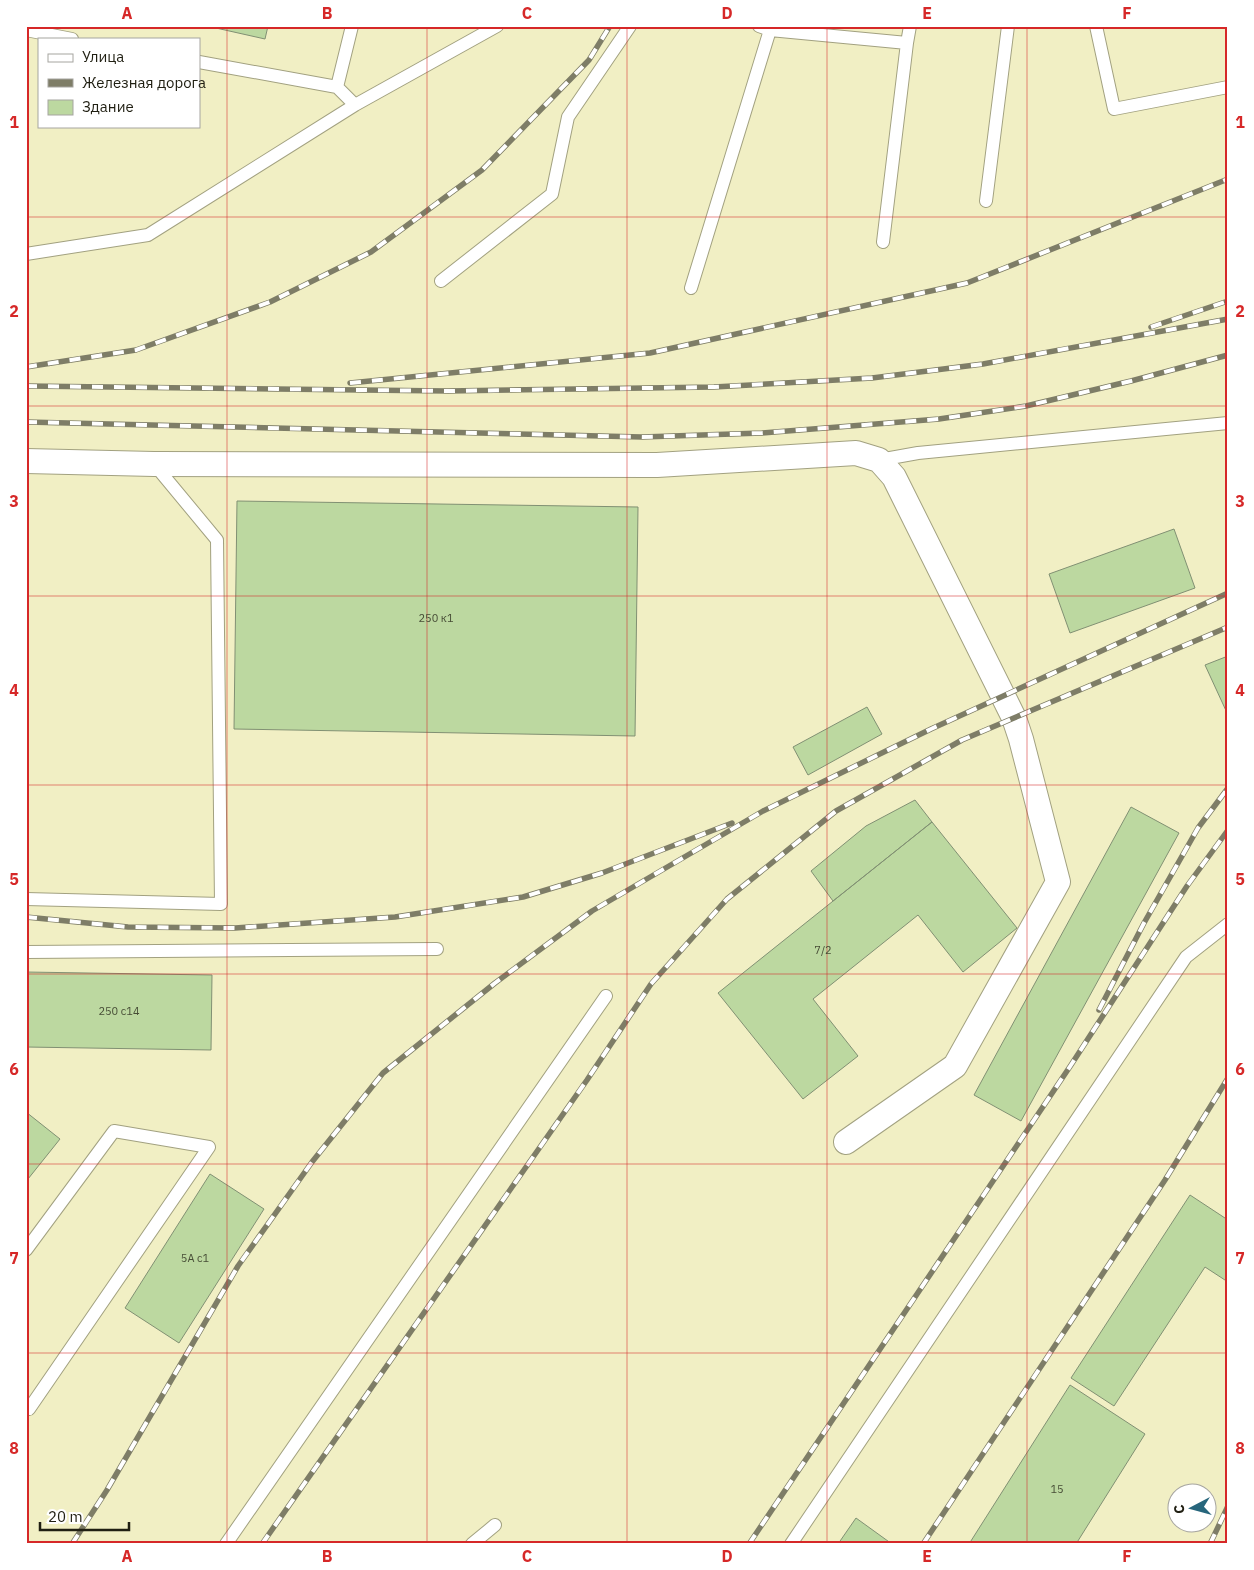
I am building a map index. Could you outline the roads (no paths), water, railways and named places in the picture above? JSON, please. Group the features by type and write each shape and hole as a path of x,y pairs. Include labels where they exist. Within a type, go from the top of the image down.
{"street":[{"path":"26,461 154,464 657,465 856,453 879,460 894,476 1014,718 1058,882 955,1066 846,1142"}],"lane":[{"path":"337,87 352,26"},
{"path":"26,254 148,235 355,105 497,26"},
{"path":"441,281 552,194 568,117 630,26"},
{"path":"883,242 910,26"},
{"path":"986,201 1008,26"},
{"path":"1096,26 1114,108 1228,87"},
{"path":"691,288 765,28 907,43"},
{"path":"26,30 67,38"},
{"path":"200,62 337,87 355,105"},
{"path":"879,460 918,453 1228,423"},
{"path":"26,898 221,904 217,540 154,464"},
{"path":"791,1544 1186,957 1228,924"},
{"path":"26,952 437,949"},
{"path":"226,1544 606,996"},
{"path":"26,1250 114,1131 209,1147 27,1411"},
{"path":"472,1544 495,1525"}],"railway":[{"path":"26,367 136,350 270,302 371,252 482,170 589,60 610,26"},
{"path":"350,383 650,353 967,283 1228,179"},
{"path":"1151,327 1228,301"},
{"path":"26,386 448,391 714,387 872,378 983,364 1228,319"},
{"path":"26,422 642,437 762,433 939,419 1026,406 1228,355"},
{"path":"72,1544 107,1490 238,1266 312,1162 383,1073 495,983 592,911 763,811 931,729 1228,593"},
{"path":"262,1544 587,1080 651,984 727,899 836,811 962,740 1228,627"},
{"path":"1099,1010 1144,923 1198,828 1228,788"},
{"path":"26,917 128,927 235,928 395,917 523,897 602,873 732,823"},
{"path":"749,1544 1071,1065 1187,886 1228,830"},
{"path":"923,1544 1165,1180 1228,1078"},
{"path":"1210,1544 1228,1506"}]}
